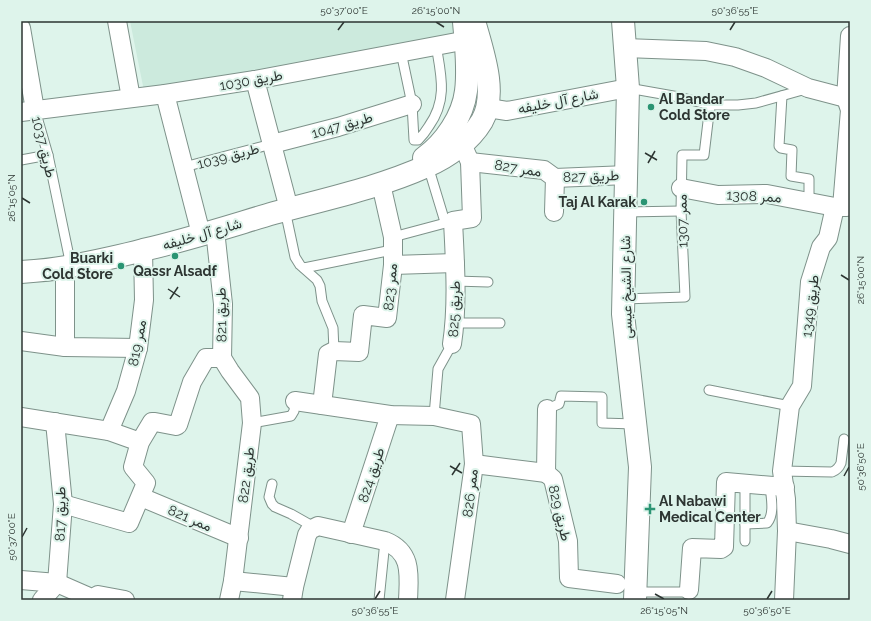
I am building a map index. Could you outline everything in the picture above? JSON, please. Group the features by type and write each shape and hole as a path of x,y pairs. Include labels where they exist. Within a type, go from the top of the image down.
{"street":[{"path":"117,21 130,98"},
{"name":"شارع الشيخ عيسى","path":"623,21 628,88 623,314 640,467 629,592"},
{"name":"طريق 1037","path":"21,28 28,111"},
{"name":"طريق 1030","path":"28,111 166,94 255,80 436,45 471,30"},
{"name":"شارع آل خليفه","path":"380,184 434,151 449,132 461,111 466,92 471,30"},
{"name":"شارع آل خليفه","path":"21,272 68,266 143,250 380,184 428,166 445,156 466,153 488,108 489,90 487,72 471,30"},
{"name":"طريق 1349","path":"784,600 787,531 779,481 790,406 802,386 810,282 821,247 828,238 842,207 850,110 848,98 850,36"},
{"path":"625,48 706,51 735,56 766,68 808,88 848,98"},
{"path":"467,78 476,94 488,108"},
{"path":"255,80 272,144 287,210"},
{"name":"شارع آل خليفه","path":"488,108 508,111 628,88"},
{"name":"طريق 1039","path":"166,94 184,167 208,232"},
{"name":"طريق 1047","path":"272,144 412,104"},
{"path":"449,222 472,218 466,153"},
{"name":"ممر 827","path":"466,153 544,170 555,178 554,212"},
{"name":"طريق 827","path":"555,178 627,175"},
{"name":"ممر 823","path":"334,351 359,352 363,315 387,318 393,251 380,184"},
{"name":"ممر 1308","path":"681,188 718,194 767,194 842,207"},
{"name":"طريق 825","path":"449,222 455,263 455,323 452,344"},
{"name":"طريق 821","path":"140,442 152,422 176,426 178,425 192,382 206,358 222,358 223,304 208,232"},
{"name":"ممر 819","path":"109,431 126,391 138,348 144,300 143,250"},
{"path":"393,251 455,263"},
{"path":"65,347 68,266"},
{"path":"21,341 65,347 138,348"},
{"path":"322,405 326,357 330,352 334,351"},
{"name":"طريق 822","path":"222,358 250,398 252,423 239,538 233,581 228,600"},
{"path":"295,401 390,415 434,416"},
{"name":"طريق 829","path":"546,473 547,409"},
{"name":"طريق 824","path":"351,534 390,415"},
{"name":"ممر 826","path":"434,416 471,424 474,464 455,600"},
{"path":"21,417 109,431 140,442 133,467 146,483 129,522 63,504"},
{"name":"طريق 817","path":"55,422 63,504 57,583"},
{"name":"طريق 829","path":"474,464 546,473 553,479 568,541 569,578 629,592"},
{"path":"689,590 692,548 721,549 724,547 726,482 745,483 779,481"},
{"name":"ممر 821","path":"141,497 239,538"},
{"path":"233,581 293,594 310,530 314,527 322,526 386,541 398,549 406,562 409,575 408,600"},
{"path":"787,531 850,544"},
{"path":"21,580 57,583 94,598 98,595 125,600"},
{"path":"42,600 57,583"}],"lane":[{"path":"401,52 412,104 414,140 418,140 435,118 442,99 442,79 436,45"},
{"path":"628,88 679,97 710,105 738,105 756,103 808,88"},
{"path":"782,96 779,146 781,148 792,150 791,176 809,179 809,202"},
{"name":"ممر 1307","path":"623,299 685,297 681,211 682,155 704,155 710,105"},
{"name":"طريق 1037","path":"28,111 48,155 68,266"},
{"name":"طريق 1039","path":"184,167 272,144"},
{"path":"21,160 48,155"},
{"name":"طريق 825","path":"428,166 449,222"},
{"path":"287,210 295,257 297,262 317,280 320,286 322,301 333,328 334,351"},
{"path":"625,212 681,211"},
{"path":"304,268 393,251 449,222"},
{"path":"455,281 488,282"},
{"path":"455,323 500,324"},
{"name":"طريق 825","path":"434,416 438,369 452,344"},
{"path":"709,390 790,406"},
{"name":"طريق 829","path":"547,409 559,404 561,396 602,397 602,422 636,424"},
{"path":"252,423 291,416 294,411 295,401"},
{"path":"745,524 767,523 769,521 772,514 779,481 835,471 841,463 844,439"},
{"path":"745,483 746,541"},
{"path":"272,484 269,497 272,504 314,527"},
{"path":"378,600 386,541"},
{"path":"629,592 687,592 689,590"}],"shaded area":[{"path":"130,21 456,21 459,34 144,91"}],"place":[{"name":"Al Bandar Cold Store","path":"651,107"},
{"name":"Taj Al Karak","path":"644,202"},
{"name":"Qassr Alsadf","path":"175,256"},
{"name":"Buarki Cold Store","path":"121,266"},
{"name":"Al Nabawi Medical Center","path":"650,509"}]}
